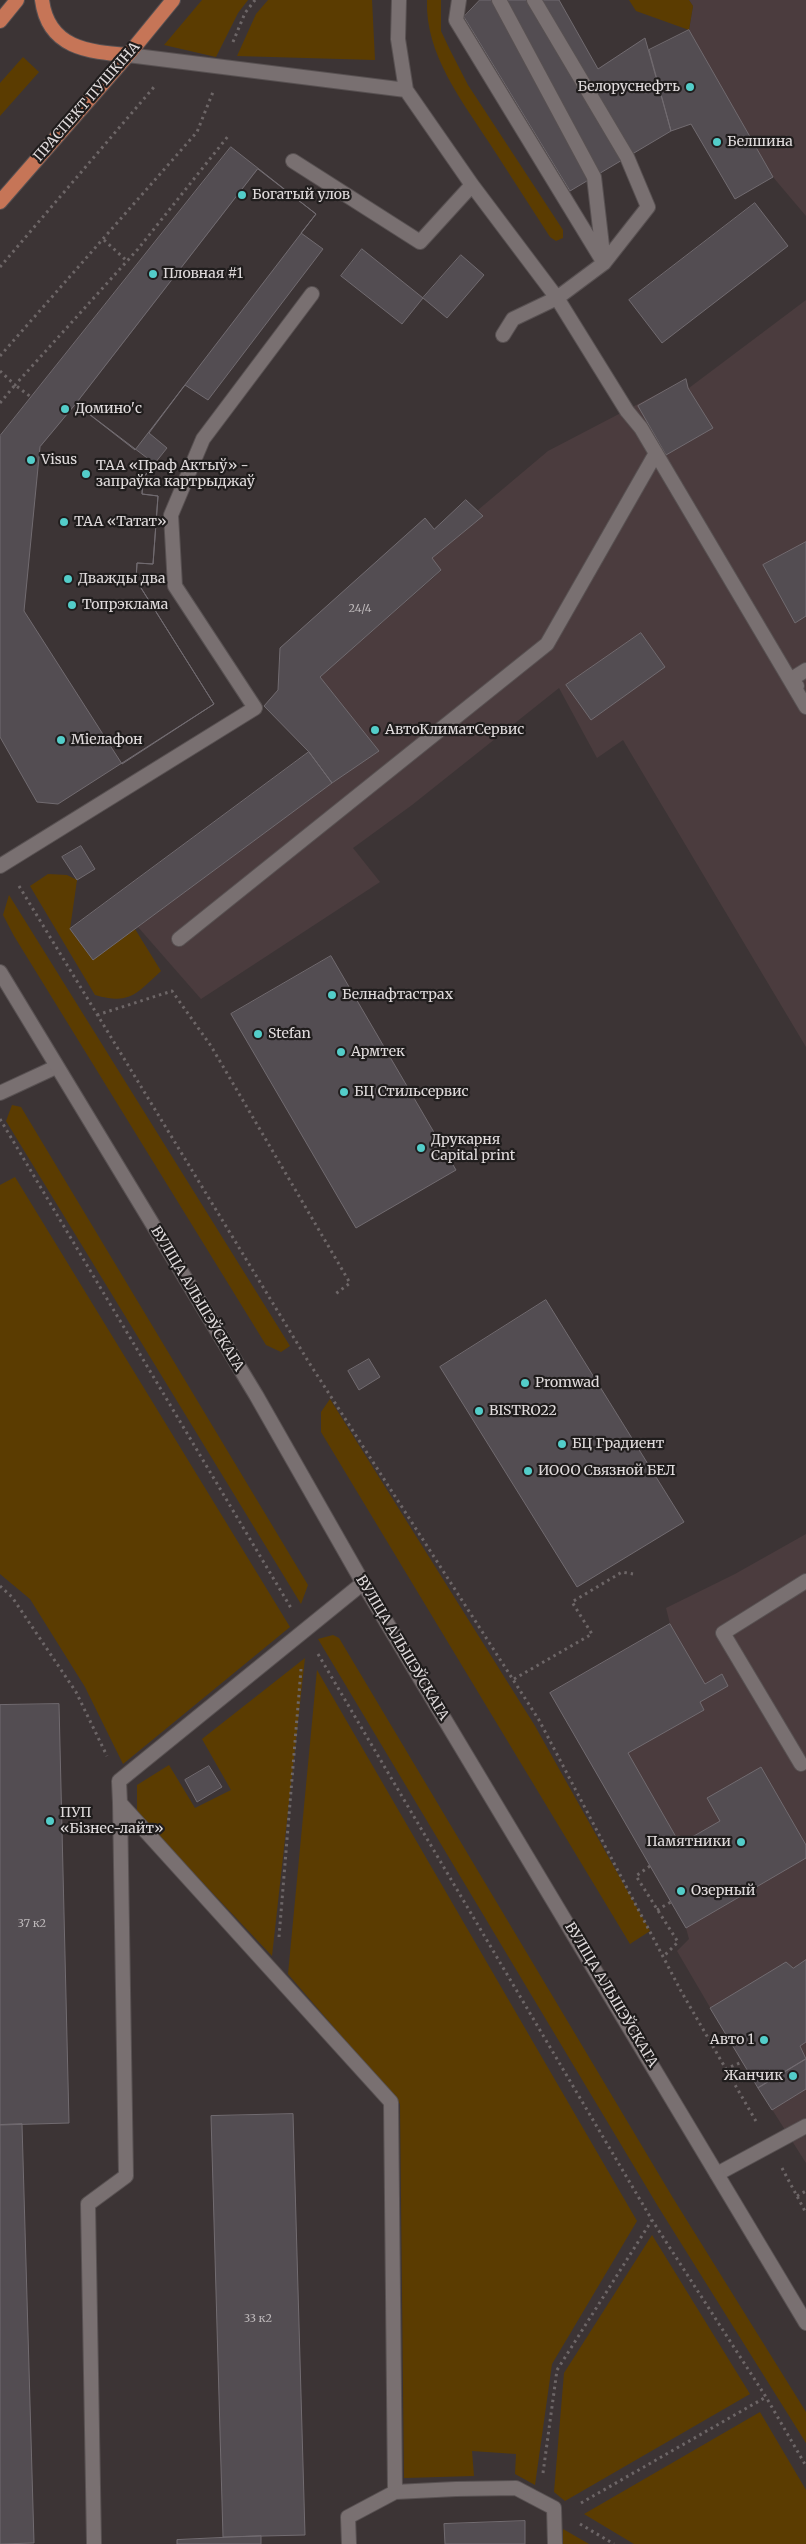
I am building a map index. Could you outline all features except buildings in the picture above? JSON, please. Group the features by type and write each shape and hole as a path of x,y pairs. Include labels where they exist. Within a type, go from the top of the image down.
{"main road":[{"path":"0,21 17,0"},
{"path":"42,0 44,16 52,30 67,42 84,50 406,90"},
{"name":"ПРАСПЕКТ ПУШКІНА","path":"0,202 128,55 173,0"},
{"path":"400,0 398,39 406,90 472,185 557,298 627,412 641,428 806,707"},
{"path":"459,0 456,20 604,263"},
{"path":"500,0 594,177 604,263"},
{"path":"502,335 514,319 557,298 604,263 648,207 627,157 534,0"},
{"path":"293,161 420,242 472,185"},
{"path":"3,864 255,708 175,586 171,515 204,439 312,294"},
{"path":"179,939 547,644 656,453"},
{"path":"790,680 806,670"},
{"path":"790,680 806,692"},
{"name":"ВУЛІЦА АЛЬШЭЎСКАГА","path":"0,972 256,1395 363,1582 806,2323"},
{"path":"0,1093 56,1067"},
{"path":"801,1764 723,1633 806,1581"},
{"path":"94,2543 88,2204 126,2176 119,1781 363,1582"},
{"path":"120,1803 391,2102 395,2492"},
{"path":"717,2174 769,2144 806,2126"},
{"path":"349,2544 348,2517 395,2492 516,2488 553,2508 555,2544"}],"path":[{"path":"0,356 198,132 244,13 255,0"},
{"path":"0,267 154,87"},
{"path":"0,403 127,261 229,134"},
{"path":"104,240 127,261"},
{"path":"0,372 31,397"},
{"path":"3,864 308,1361 514,1678 539,1720 663,1957 806,2212"},
{"path":"97,1015 172,991 211,1046 350,1284 334,1295"},
{"path":"0,1118 652,2220 766,2397 806,2466"},
{"path":"514,1678 592,1634 572,1602 622,1572 633,1574"},
{"path":"0,1586 12,1597 76,1692 119,1781"},
{"path":"276,1975 304,1631"},
{"path":"650,1866 636,1876 678,1942 663,1957"},
{"path":"657,1910 671,1902"},
{"path":"725,2069 742,2062"},
{"path":"797,2196 806,2190"},
{"path":"614,2544 553,2508 542,2477 557,2370 652,2220"},
{"path":"553,2508 766,2397"}],"shaded area":[{"path":"202,0 248,0 238,13 216,57 164,45"},
{"path":"268,0 372,0 375,60 237,56 256,14"},
{"path":"427,0 441,0 441,31 450,50 468,85 563,230 563,238 556,241 550,237 457,94 447,76 432,39 428,20"},
{"path":"629,0 689,0 693,6 689,30 636,11"},
{"path":"689,0 806,0 806,216 773,177 689,30 693,6"},
{"path":"23,57 39,72 0,116 0,83"},
{"path":"806,300 806,1047 623,740 597,758 559,688 412,805 353,848 380,882 201,999 138,927 332,783 379,751 320,677 441,571 432,558 483,516 478,510 548,451 686,379 689,388"},
{"path":"48,874 67,875 77,880 70,929 93,960 135,929 161,971 145,986 125,998 107,998 95,995 30,886"},
{"path":"9,895 290,1346 281,1352 266,1345 14,936 3,915"},
{"path":"12,1105 21,1107 308,1585 301,1604 6,1121"},
{"path":"15,1177 290,1627 123,1764 85,1687 30,1599 0,1574 0,1185"},
{"path":"330,1399 535,1726 650,1931 630,1944 321,1432 321,1412"},
{"path":"806,1534 806,2163 742,2062 677,1951 689,1939 686,1928 550,1693 670,1624 666,1608 735,1574"},
{"path":"333,1635 339,1638 673,2198 806,2412 806,2443 659,2208 318,1639"},
{"path":"305,1658 272,1956 137,1813 137,1785 169,1765 195,1808 231,1790 202,1739"},
{"path":"317,1670 637,2221 552,2364 535,2485 515,2474 516,2454 472,2451 474,2476 404,2478 400,2104 288,1974"},
{"path":"652,2235 750,2394 565,2501 554,2492 564,2373"},
{"path":"760,2412 806,2490 806,2544 634,2544 584,2514"},
{"path":"563,2529 589,2544 563,2544"}],"place":[{"name":"Белоруснефть","path":"690,87"},
{"name":"Белшина","path":"717,142"},
{"name":"Богатый улов","path":"242,195"},
{"name":"Пловная #1","path":"153,274"},
{"name":"Домино'c","path":"65,409"},
{"name":"Visus","path":"31,460"},
{"name":"ТАА «Праф Актыў» - запраўка картрыджаў","path":"86,474"},
{"name":"ТАА «Татат»","path":"64,522"},
{"name":"Дважды два","path":"68,579"},
{"name":"Топрэклама","path":"72,605"},
{"name":"АвтоКлиматСервис","path":"375,730"},
{"name":"Міелафон","path":"61,740"},
{"name":"Белнафтастрах","path":"332,995"},
{"name":"Stefan","path":"258,1034"},
{"name":"Армтек","path":"341,1052"},
{"name":"БЦ Стильсервис","path":"344,1092"},
{"name":"Друкарня Capital print","path":"421,1148"},
{"name":"Promwad","path":"525,1383"},
{"name":"BISTRO22","path":"479,1411"},
{"name":"БЦ Градиент","path":"562,1444"},
{"name":"ИООО Связной БЕЛ","path":"528,1471"},
{"name":"ПУП «Бізнес-лайт»","path":"50,1821"},
{"name":"Памятники","path":"741,1842"},
{"name":"Озерный","path":"681,1891"},
{"name":"Авто 1","path":"764,2040"},
{"name":"Жанчик","path":"793,2076"}]}
